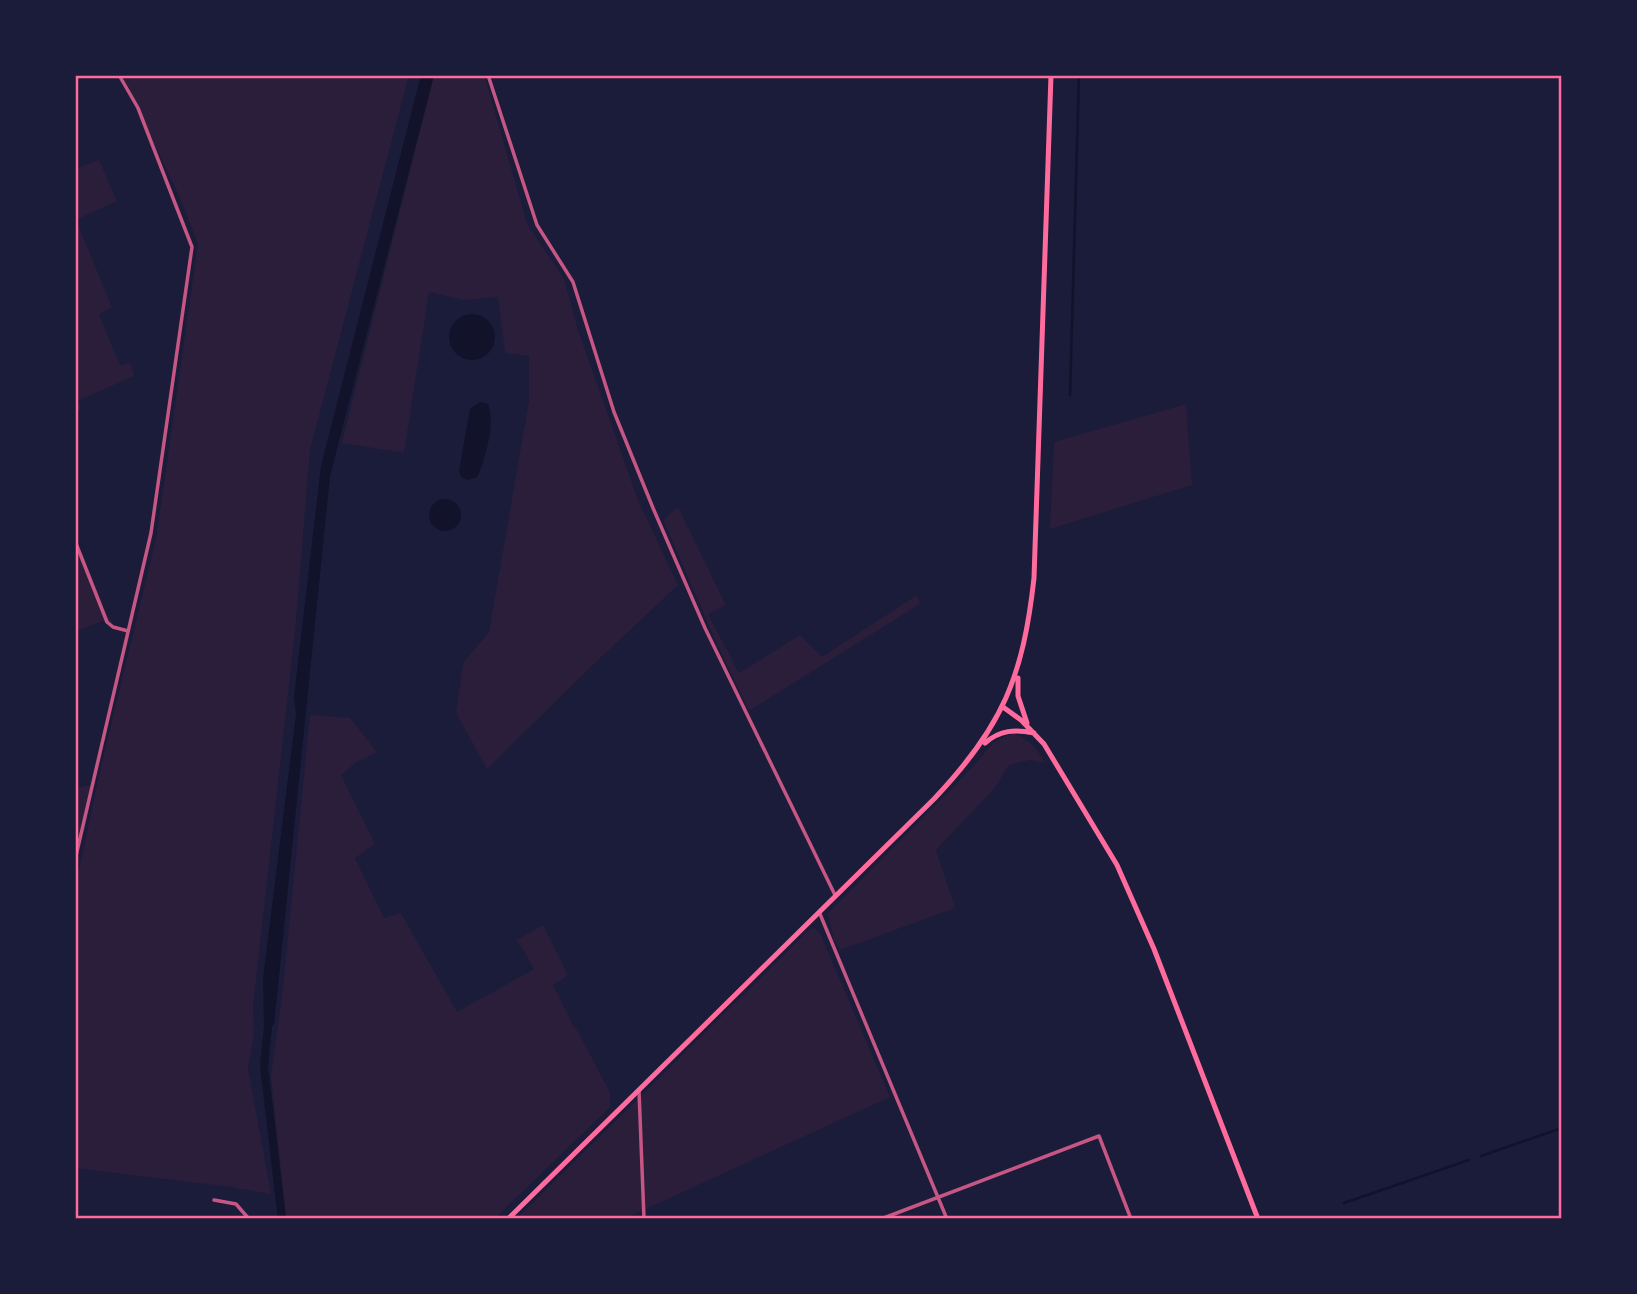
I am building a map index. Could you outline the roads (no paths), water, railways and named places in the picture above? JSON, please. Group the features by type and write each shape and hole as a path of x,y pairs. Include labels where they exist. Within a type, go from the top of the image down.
{"main road":[{"path":"508,1219 934,799 979,747 1003,707 1018,669 1030,620 1036,548 1051,75"},
{"path":"1018,669 1018,696 1032,731"},
{"path":"1003,707 1032,731 1051,754 1117,865 1154,949 1258,1219"},
{"path":"979,747 1010,730 1032,731"}],"street":[{"path":"75,860 151,533 192,247 138,108 119,75"},
{"path":"488,75 537,225 573,282 614,412 658,520 705,628 836,897"},
{"path":"75,541 107,622 128,632"},
{"path":"820,914 947,1219"},
{"path":"639,1088 644,1219"},
{"path":"881,1219 1099,1136 1131,1219"},
{"path":"214,1200 236,1204 249,1219"}],"waterway":[{"path":"1070,395 1079,75"},
{"path":"269,1017 264,1066 282,1219"},
{"path":"1481,1156 1562,1128"},
{"path":"1344,1203 1469,1160"}]}
